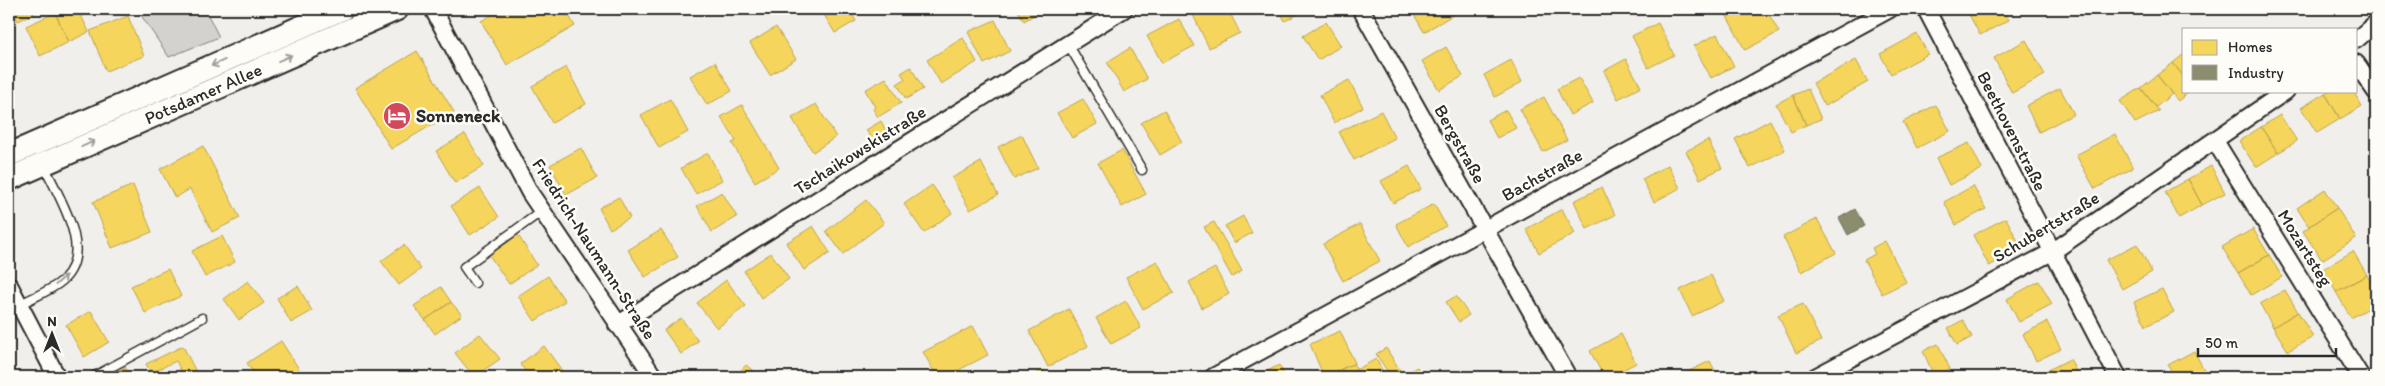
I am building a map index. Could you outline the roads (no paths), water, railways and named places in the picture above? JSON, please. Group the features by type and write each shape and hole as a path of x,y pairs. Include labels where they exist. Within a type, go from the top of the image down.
{"street":[{"name":"Potsdamer Allee","path":"9,155 342,9"},
{"name":"Potsdamer Allee","path":"9,179 398,9"},
{"name":"Friedrich-Naumann-Straße","path":"433,9 530,192 617,325 654,377"},
{"name":"Tschaikowskistraße","path":"617,325 1124,9"},
{"name":"Bergstraße","path":"1361,9 1568,377"},
{"name":"Bachstraße","path":"1213,377 1890,9"},
{"name":"Beethovenstraße","path":"1926,9 2118,377"},
{"path":"2358,38 2376,23"},
{"path":"2358,67 2376,92"},
{"name":"Schubertstraße","path":"1815,377 2052,252 2285,92"},
{"name":"Mozartsteg","path":"2215,141 2361,377"},
{"path":"9,285 57,377"}],"lane":[{"path":"1068,44 1142,170"},
{"path":"19,305 56,285 64,278 71,270 77,251 74,233 44,164"},
{"path":"475,283 464,267 542,211"},
{"path":"94,377 202,318"}],"place":[{"name":"Sonneneck","path":"397,116"}]}
